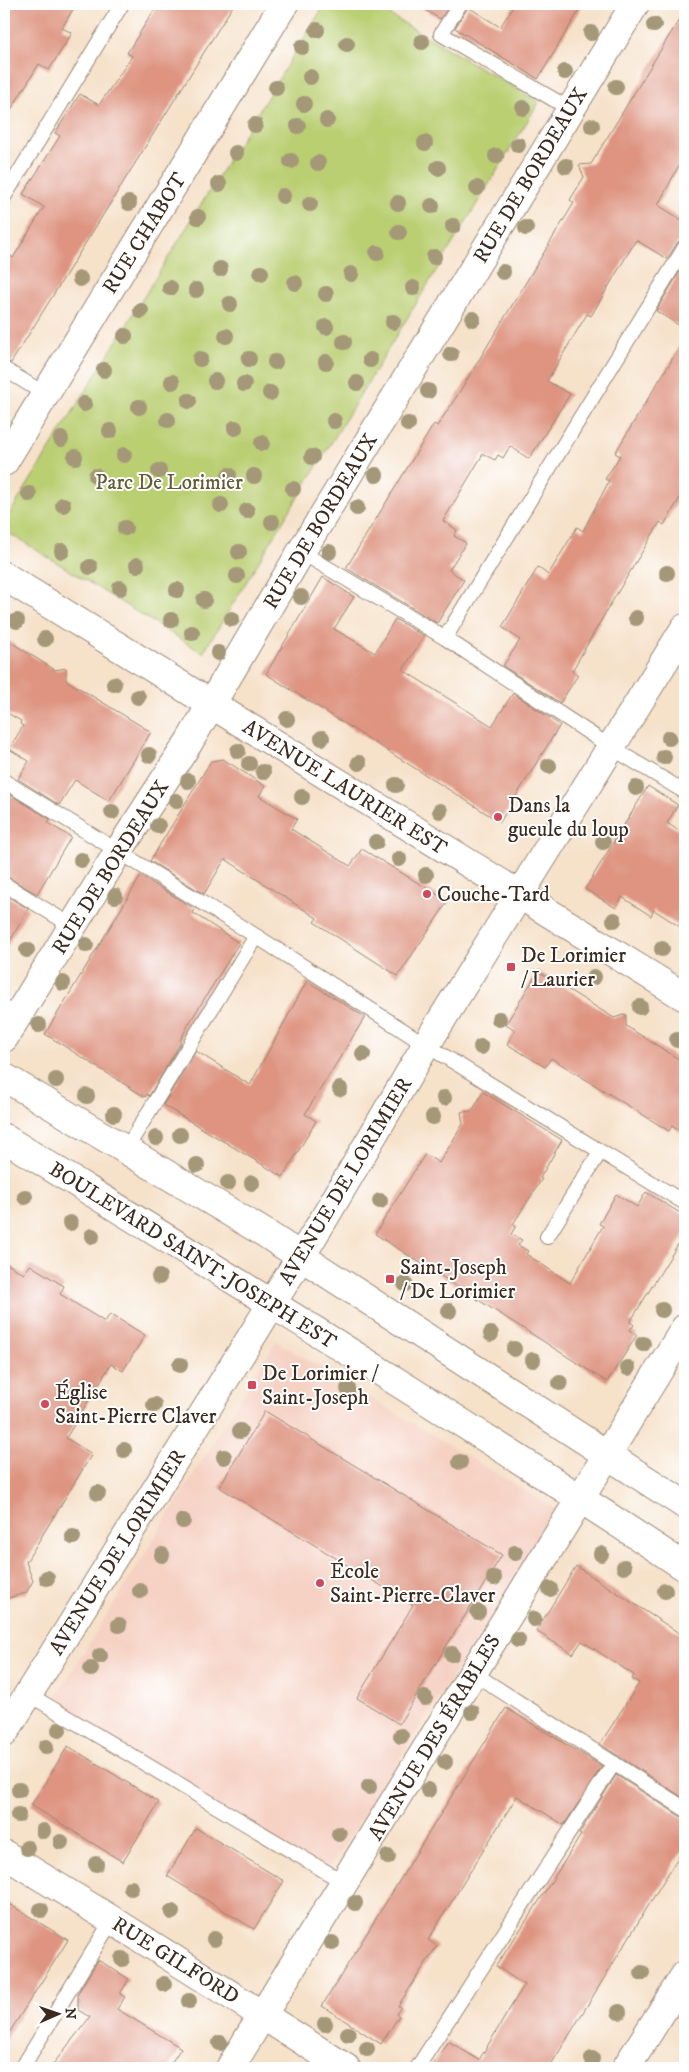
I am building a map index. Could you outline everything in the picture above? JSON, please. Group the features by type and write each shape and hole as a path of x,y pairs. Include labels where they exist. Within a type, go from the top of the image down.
{"street":[{"name":"RUE CHABOT","path":"4,462 284,4"},
{"name":"RUE DE BORDEAUX","path":"4,1038 118,852 212,705 301,552 635,4"},
{"name":"AVENUE LAURIER EST","path":"4,576 685,998"},
{"name":"AVENUE DE LORIMIER","path":"4,1733 301,1257 426,1045 685,628"},
{"path":"4,1076 301,1257 685,1505"},
{"name":"BOULEVARD SAINT-JOSEPH EST","path":"4,1138 271,1303 580,1498 685,1567"},
{"name":"AVENUE DES ÉRABLES","path":"230,2068 685,1328"},
{"name":"RUE GILFORD","path":"4,1854 346,2068"},
{"path":"626,2068 685,1975"}],"lane":[{"path":"4,197 122,4"},
{"path":"460,4 441,34 570,109"},
{"path":"446,638 685,247"},
{"path":"4,369 45,394"},
{"path":"301,552 446,638 612,748 685,792"},
{"path":"4,781 256,936 426,1045 685,1203"},
{"path":"4,884 72,926"},
{"path":"125,1151 256,936"},
{"path":"547,1237 600,1152"},
{"path":"473,1673 685,1809"},
{"path":"28,1694 345,1883"},
{"path":"417,2068 614,1763"},
{"path":"22,2068 112,1920"}],"shaded area":[{"name":"École Saint-Pierre-Claver","path":"276,1341 559,1511 327,1872 52,1704"}],"green space":[{"name":"Parc De Lorimier","path":"325,4 371,4 539,102 203,653 4,530 4,523"}],"building":[{"path":"4,4 76,4 62,28 72,33 49,70 39,64 4,121"},
{"path":"158,4 234,4 11,363 4,360 4,252 13,258 44,207 23,194 60,136 55,133 80,94 99,105 132,56 127,53"},
{"path":"416,4 450,4 440,19"},
{"path":"515,4 583,4 538,79 455,28 468,7 500,27"},
{"path":"685,10 685,154 658,205 685,222 685,238 678,242 667,259 636,240 591,316 587,314 547,381 570,394 529,459 510,446 503,458 498,455 495,460 483,454 443,521 457,530 454,536 466,543 449,570 464,580 437,623 346,568 434,424 437,426 457,396 574,203 570,200 584,177 579,165 591,164"},
{"path":"685,263 685,329 656,311"},
{"path":"685,338 685,489 664,525 660,522 607,610 572,671 578,675 560,703 503,666 520,640 502,627 538,567 548,575 577,527 583,531 609,481 605,479 620,456 615,453"},
{"path":"323,577 354,597 334,629 375,653 395,619 424,636 403,670 492,726 513,693 560,725 500,822 266,674"},
{"path":"4,638 55,670 66,668 66,680 151,732 109,801 75,780 59,805 18,779 29,761 9,749 23,726 20,724 21,721 4,711"},
{"path":"223,759 265,786 259,796 297,819 291,829 350,866 362,849 448,901 398,976 314,922 317,918 225,859 204,894 150,861 211,761"},
{"path":"648,786 678,805 667,823 685,835 685,930 654,910 651,916 622,897 616,908 585,889"},
{"path":"9,794 50,819 48,823 71,837 37,894 4,875 4,804"},
{"path":"141,876 195,909 193,913 239,943 188,1025 181,1042 149,1096 147,1094 145,1097 45,1034"},
{"path":"4,894 28,909 4,952"},
{"path":"538,971 614,1018 626,1014 626,1026 685,1063 685,1135 672,1126 669,1131 551,1058 545,1067 507,1044 515,1030 506,1024"},
{"path":"307,981 365,1017 305,1114 316,1121 283,1177 163,1105 196,1051 250,1085"},
{"path":"483,1092 562,1140 540,1178 542,1179 513,1224 516,1226 511,1234 522,1240 518,1245 528,1251 526,1254 570,1283 603,1226 599,1224 616,1194 637,1207 646,1192 685,1216 685,1233 630,1322 634,1325 630,1330 637,1335 607,1382 375,1234 425,1154 439,1163 463,1124 461,1112 472,1111"},
{"name":"Église Saint-Pierre Claver","path":"4,1262 24,1274 30,1265 64,1286 60,1294 105,1322 110,1314 145,1335 123,1371 111,1364 66,1438 92,1454 26,1562 33,1581 26,1593 4,1599"},
{"path":"265,1411 502,1555 399,1724 357,1698 413,1605 219,1487"},
{"path":"576,1566 685,1637 685,1799 600,1744 639,1683 632,1679 634,1675 582,1641 573,1654 536,1631"},
{"path":"506,1708 602,1766 564,1825 517,1796 428,1940 437,1946 398,2006 401,2007 396,2014 399,2016 381,2044 322,2006"},
{"path":"68,1746 159,1802 123,1862 31,1805"},
{"path":"616,1775 685,1818 685,1846 549,2068 431,2068 448,2041 479,2060 524,1985 496,1966 581,1835 579,1834"},
{"path":"196,1828 284,1881 254,1929 167,1876"},
{"path":"4,1901 68,1940 4,2041"},
{"path":"98,1960 129,1979 120,1994 125,1997 117,2009 181,2048 168,2068 50,2068 90,2017 78,2010 78,1993"}],"place":[{"name":"Dans la gueule du loup","path":"498,817"},
{"name":"Couche-Tard","path":"427,894"},
{"name":"De Lorimier / Laurier","path":"511,967"},
{"name":"Saint-Joseph / De Lorimier","path":"390,1279"},
{"name":"De Lorimier / Saint-Joseph","path":"252,1385"},
{"name":"Église Saint-Pierre Claver","path":"45,1404"},
{"name":"École Saint-Pierre-Claver","path":"320,1583"}]}
